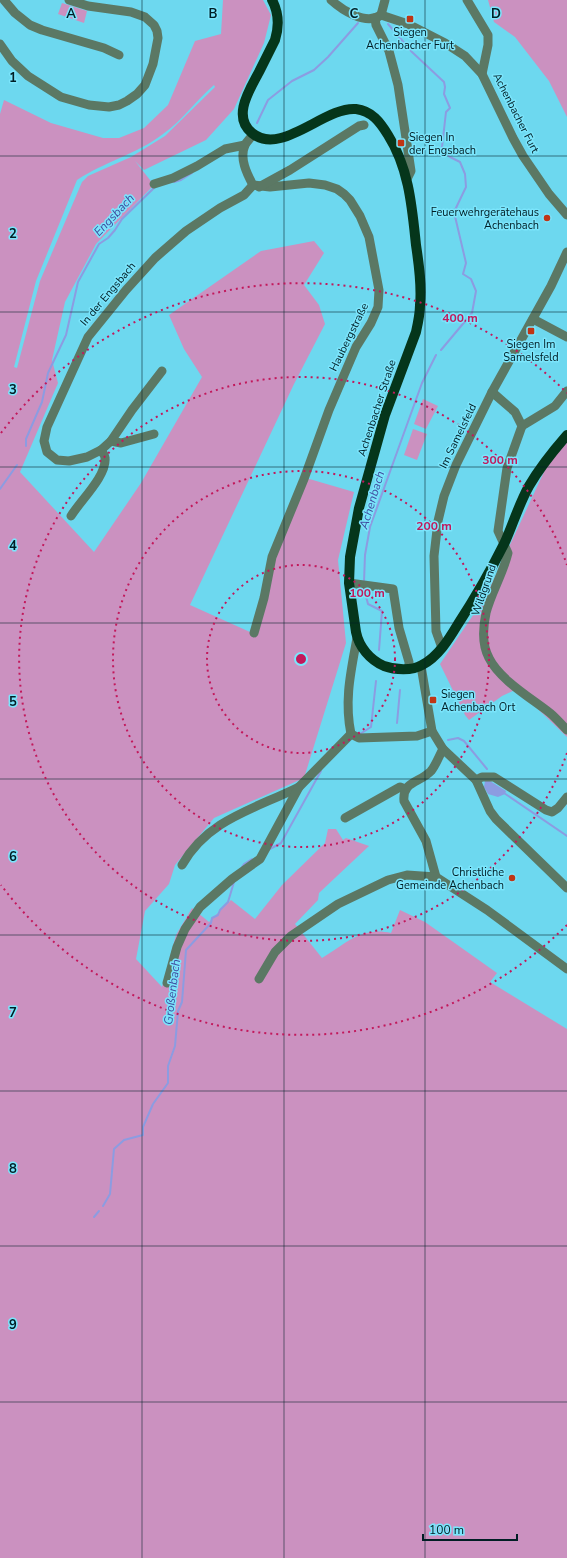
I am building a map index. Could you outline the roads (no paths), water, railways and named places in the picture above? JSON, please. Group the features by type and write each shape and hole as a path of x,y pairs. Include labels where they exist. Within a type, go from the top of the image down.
{"main road":[{"path":"253,134 245,122 243,107 249,91 276,36 277,14 272,0"},
{"name":"Achenbacher Straße","path":"253,134 260,138 277,139 338,111 351,109 365,111 375,117 385,130 393,144 407,179 419,265 421,304 419,319 416,332 385,415 359,508 350,557 349,583 357,638 364,650 372,658 380,664 390,668 409,669 421,666 432,659 442,648 472,603 504,543 529,487 546,460 567,435"}],"street":[{"path":"4,0 15,13 30,25 42,30 104,48 119,55"},
{"path":"0,44 12,61 28,76 61,97 89,105 109,107 119,105 127,101 137,94 145,85 153,64 158,44 158,31 145,17 131,12 88,6 69,0"},
{"name":"Achenbacher Furt","path":"331,0 345,11 360,17 378,17 408,24 445,43 466,56 482,74 513,138 546,189 567,215"},
{"path":"385,0 376,25 389,51 398,85 411,171 407,179"},
{"path":"467,0 488,35 488,45 482,74"},
{"name":"In der Engsbach","path":"162,371 110,441 101,450 87,457 69,461 57,460 47,452 44,441 47,427 88,337 126,290 155,258 186,231 220,208 244,195 256,186 290,170 359,126 364,125"},
{"path":"253,134 245,146 244,167 256,186"},
{"path":"154,184 173,178 197,166 225,148 245,146"},
{"name":"Haubergstraße","path":"254,633 264,598 272,557 304,479 329,410 356,347 371,323 378,307 378,290 369,237 360,216 350,200 337,189 325,185 309,183 270,187 256,186"},
{"name":"Im Samelsfeld","path":"442,648 436,631 434,556 438,521 444,496 456,465 492,392 551,286 567,252"},
{"path":"532,319 567,337"},
{"path":"492,392 515,412 522,426 555,406 567,391"},
{"name":"Wildgrund","path":"522,426 508,468 498,531 508,553 505,566 486,612 483,632 485,648 488,656 503,676 552,714 567,730"},
{"path":"110,441 121,443 154,434"},
{"path":"70,516 92,488 104,469 105,457 101,450"},
{"path":"349,583 394,589 399,628 409,662 409,669"},
{"path":"351,734 349,724 348,691 357,638"},
{"path":"421,666 432,731 443,749 476,780 490,811 496,819 567,888"},
{"path":"351,734 359,738 417,736 432,731"},
{"path":"166,983 177,947 190,920 200,907 221,888 260,859 299,787 351,734"},
{"path":"345,818 400,788 405,788 431,771 443,749"},
{"path":"476,780 482,777 494,777 546,810 552,812 558,808 567,797"},
{"path":"182,865 187,855 211,831 236,815 299,787"},
{"path":"405,788 403,795 404,802 426,841 436,877"},
{"path":"259,979 275,952 291,936 338,904 388,880 408,875 436,877 487,910 567,970"}],"water":[{"path":"485,781 490,781 506,791 505,794 498,797 488,794 484,787"}],"waterway":[{"name":"Engsbach","path":"257,123 268,100 292,81 314,70 328,57 358,23"},
{"name":"Achenbach","path":"388,24 412,52 444,82 444,94 450,108 446,112 442,147 450,157 460,162 465,174 466,187 454,212 466,263 463,274 471,279 476,291 472,313 441,350"},
{"name":"Engsbach","path":"174,182 181,180 192,173"},
{"path":"26,446 26,439 42,402 48,373 66,335 78,282 99,244 108,238 122,219 155,187"},
{"name":"Achenbach","path":"364,582 365,555 370,527 422,383 436,355"},
{"name":"Engsbach","path":"0,489 17,465"},
{"name":"Achenbach","path":"364,588 368,604 382,611 379,650"},
{"name":"Großenbach","path":"360,734 371,727 376,681"},
{"name":"Achenbach","path":"397,723 400,690"},
{"name":"Achenbach","path":"448,740 458,738 464,741 487,769"},
{"name":"Großenbach","path":"268,850 281,843 321,771"},
{"name":"Achenbach","path":"504,793 567,836"},
{"name":"Großenbach","path":"242,867 252,859"},
{"name":"Großenbach","path":"103,1206 110,1194 114,1149 124,1140 143,1135 143,1127 153,1104 168,1083 168,1066 175,1046 178,1011 182,1002 186,950 211,923 212,918 218,915 220,910 228,902 234,882"},
{"name":"Großenbach","path":"94,1217 99,1211"}],"place":[{"name":"Siegen Achenbacher Furt","path":"410,19"},
{"name":"Siegen In der Engsbach","path":"401,143"},
{"name":"Feuerwehrgerätehaus Achenbach","path":"547,218"},
{"name":"Siegen Im Samelsfeld","path":"531,331"},
{"name":"Siegen Achenbach Ort","path":"433,700"},
{"name":"Christliche Gemeinde Achenbach","path":"512,878"}]}
